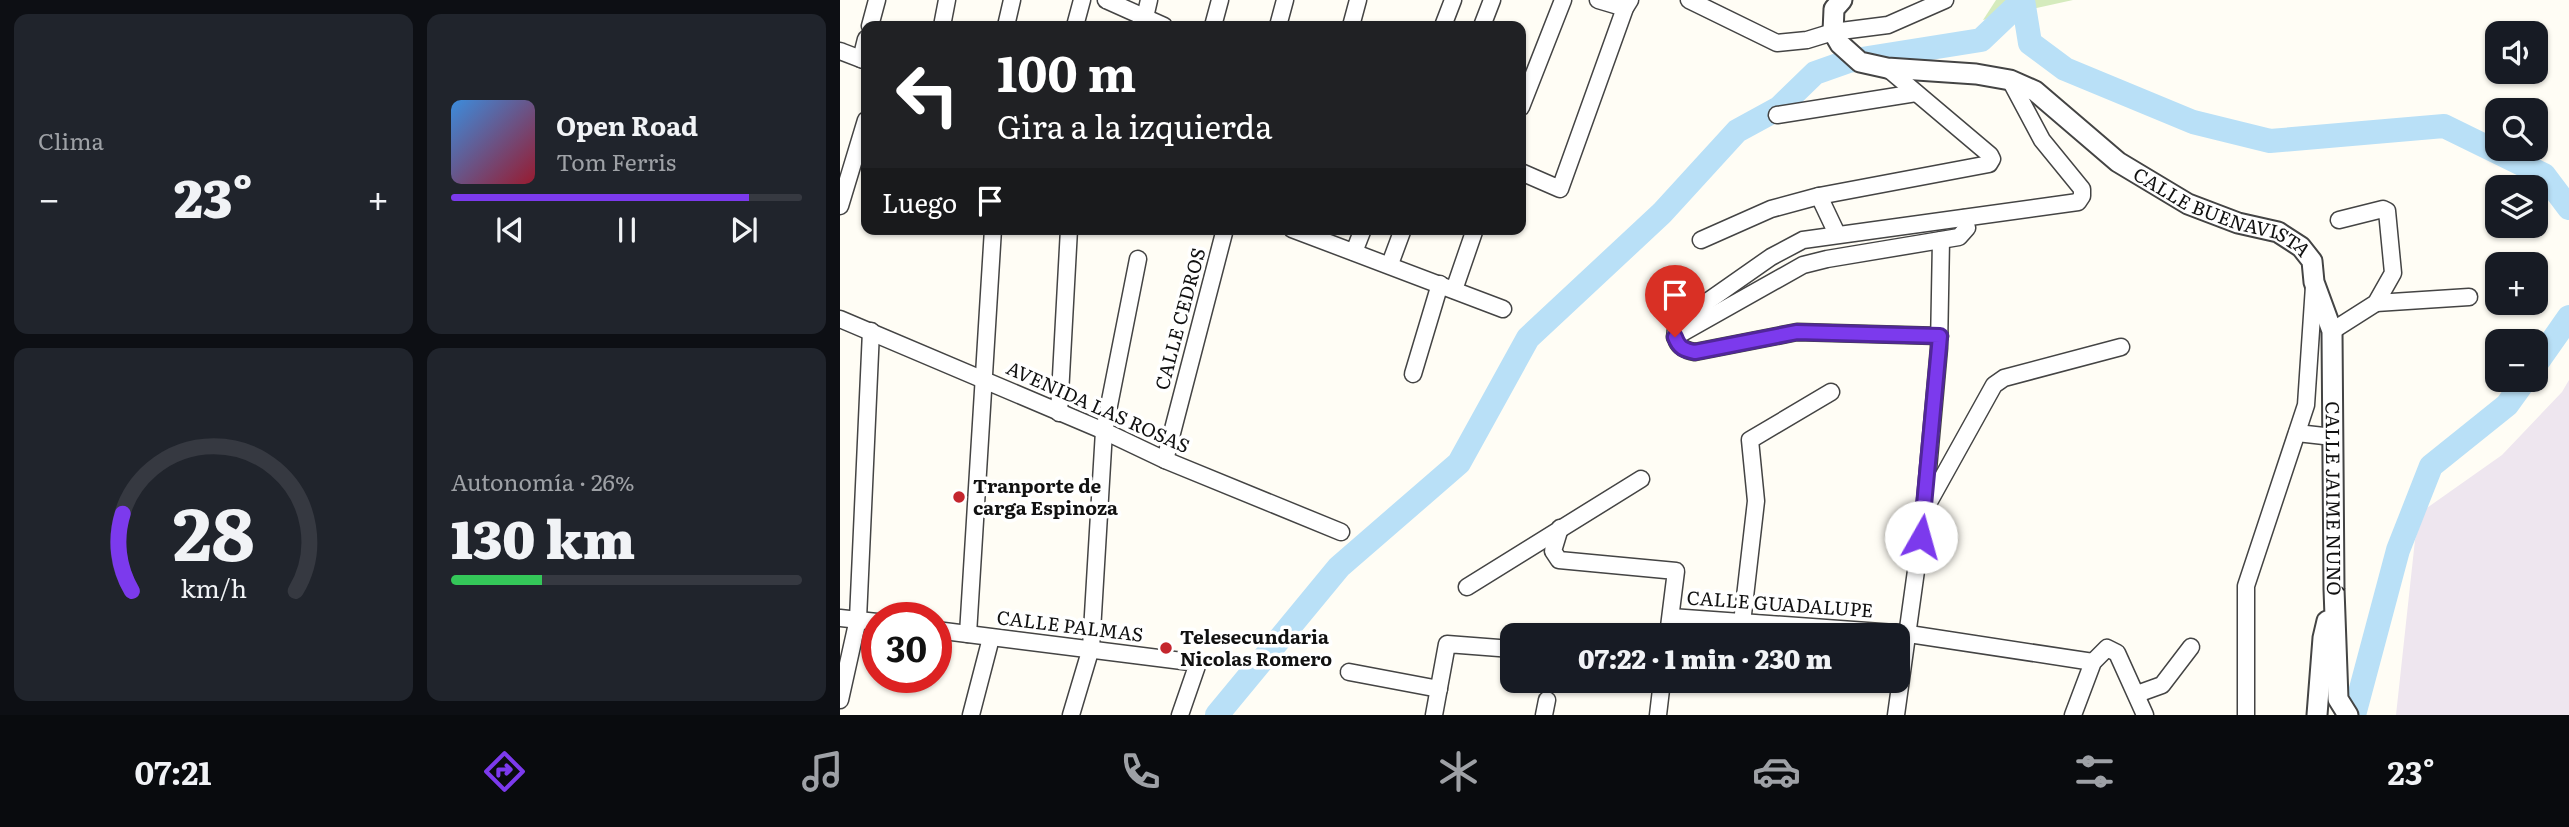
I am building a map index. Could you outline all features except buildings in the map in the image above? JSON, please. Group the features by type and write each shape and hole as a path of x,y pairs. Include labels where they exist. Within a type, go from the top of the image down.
{"street":[{"path":"871,21 877,0"},
{"path":"943,21 947,0"},
{"path":"1007,21 1012,0"},
{"path":"1076,21 1082,0"},
{"path":"1106,0 1142,21"},
{"path":"1144,21 1149,0"},
{"path":"1214,21 1220,0"},
{"path":"1279,21 1285,0"},
{"path":"1352,21 1358,0"},
{"path":"1445,21 1453,0"},
{"path":"1484,21 1492,0"},
{"path":"1526,94 1563,0"},
{"path":"1526,174 1560,189 1627,4 1598,0"},
{"path":"1689,0 1777,43 1838,39 1888,25 1945,0"},
{"path":"1838,39 1834,9 1842,0"},
{"name":"CALLE BUENAVISTA","path":"1838,39 1860,62 1886,68 1942,70 2010,80 2035,91 2118,162 2188,204 2238,223 2278,232 2301,247 2312,261 2314,282 2306,405 2246,586 2246,715"},
{"path":"840,51 861,59"},
{"path":"1701,240 1771,209 1819,196 1989,164 1992,159 1990,155 1886,68"},
{"path":"1940,342 1797,332 1695,352 1685,351 1678,345 1675,328 1681,320 1786,247 1803,240 2078,202 2082,189 2042,140 2010,80"},
{"path":"1777,115 1916,93"},
{"path":"840,206 861,137"},
{"path":"1819,196 1837,234"},
{"path":"2332,331 2376,303 2393,273 2387,211 2383,209 2339,220"},
{"path":"1675,337 1803,265 1959,237 1967,228 1964,218"},
{"path":"968,634 993,235"},
{"path":"1059,413 1069,235"},
{"name":"CALLE CEDROS","path":"1165,460 1224,235"},
{"path":"1308,235 1503,309"},
{"path":"1354,252 1361,235"},
{"path":"1390,264 1401,235"},
{"path":"1413,374 1447,287 1472,235"},
{"path":"1910,626 1940,342 1941,240"},
{"path":"1071,715 1091,648 1104,431 1138,259"},
{"name":"CALLE JAIME NUNÓ","path":"2314,282 2332,331 2334,589 2343,707"},
{"path":"2376,303 2469,297"},
{"name":"AVENIDA LAS ROSAS","path":"840,319 1104,431 1165,460 1341,532"},
{"path":"840,700 858,619 871,331"},
{"path":"1924,513 1939,481 1994,385 2004,378 2120,347"},
{"path":"1742,623 1756,501 1750,440 1831,391"},
{"path":"2297,433 2333,438"},
{"path":"1467,587 1641,479"},
{"path":"1560,528 1553,551 1559,560 1676,571 1670,623"},
{"path":"2317,715 2323,638 2334,589"},
{"name":"CALLE GUADALUPE","path":"1671,617 1742,623"},
{"path":"840,618 861,619"},
{"name":"CALLE PALMAS","path":"952,632 1198,663 1180,715"},
{"name":"CALLE GUADALUPE","path":"1910,634 2093,662"},
{"path":"971,715 991,638"},
{"path":"1434,715 1447,643 1500,648"},
{"path":"2137,694 2162,685 2191,647"},
{"path":"2073,715 2093,662 2107,648 2117,653 2145,715"},
{"path":"1349,672 1438,689"},
{"path":"1658,715 1661,693"},
{"path":"1896,715 1900,693"}],"shaded area":[{"path":"2569,380 2569,715 2396,715 2415,540 2424,510 2502,455 2562,392"}],"green space":[{"path":"1996,0 2073,0 1983,20"}],"waterway":[{"path":"2023,0 2030,43 2065,69 2193,122 2270,141 2444,126 2544,175 2569,208"},
{"path":"1217,715 1339,567 1459,463 1528,338 1662,213 1737,131 1779,108 1815,73 1849,61 1981,40 2023,0"},
{"path":"2548,347 2569,317"},
{"path":"2354,715 2398,550 2431,466 2507,405 2516,392"}],"place":[{"name":"Tranporte de carga Espinoza","path":"959,497"},
{"name":"Telesecundaria Nicolas Romero","path":"1166,648"}],"route":[{"path":"1675,337 1678,345 1685,351 1695,352 1797,332 1940,336 1921,537"}]}
